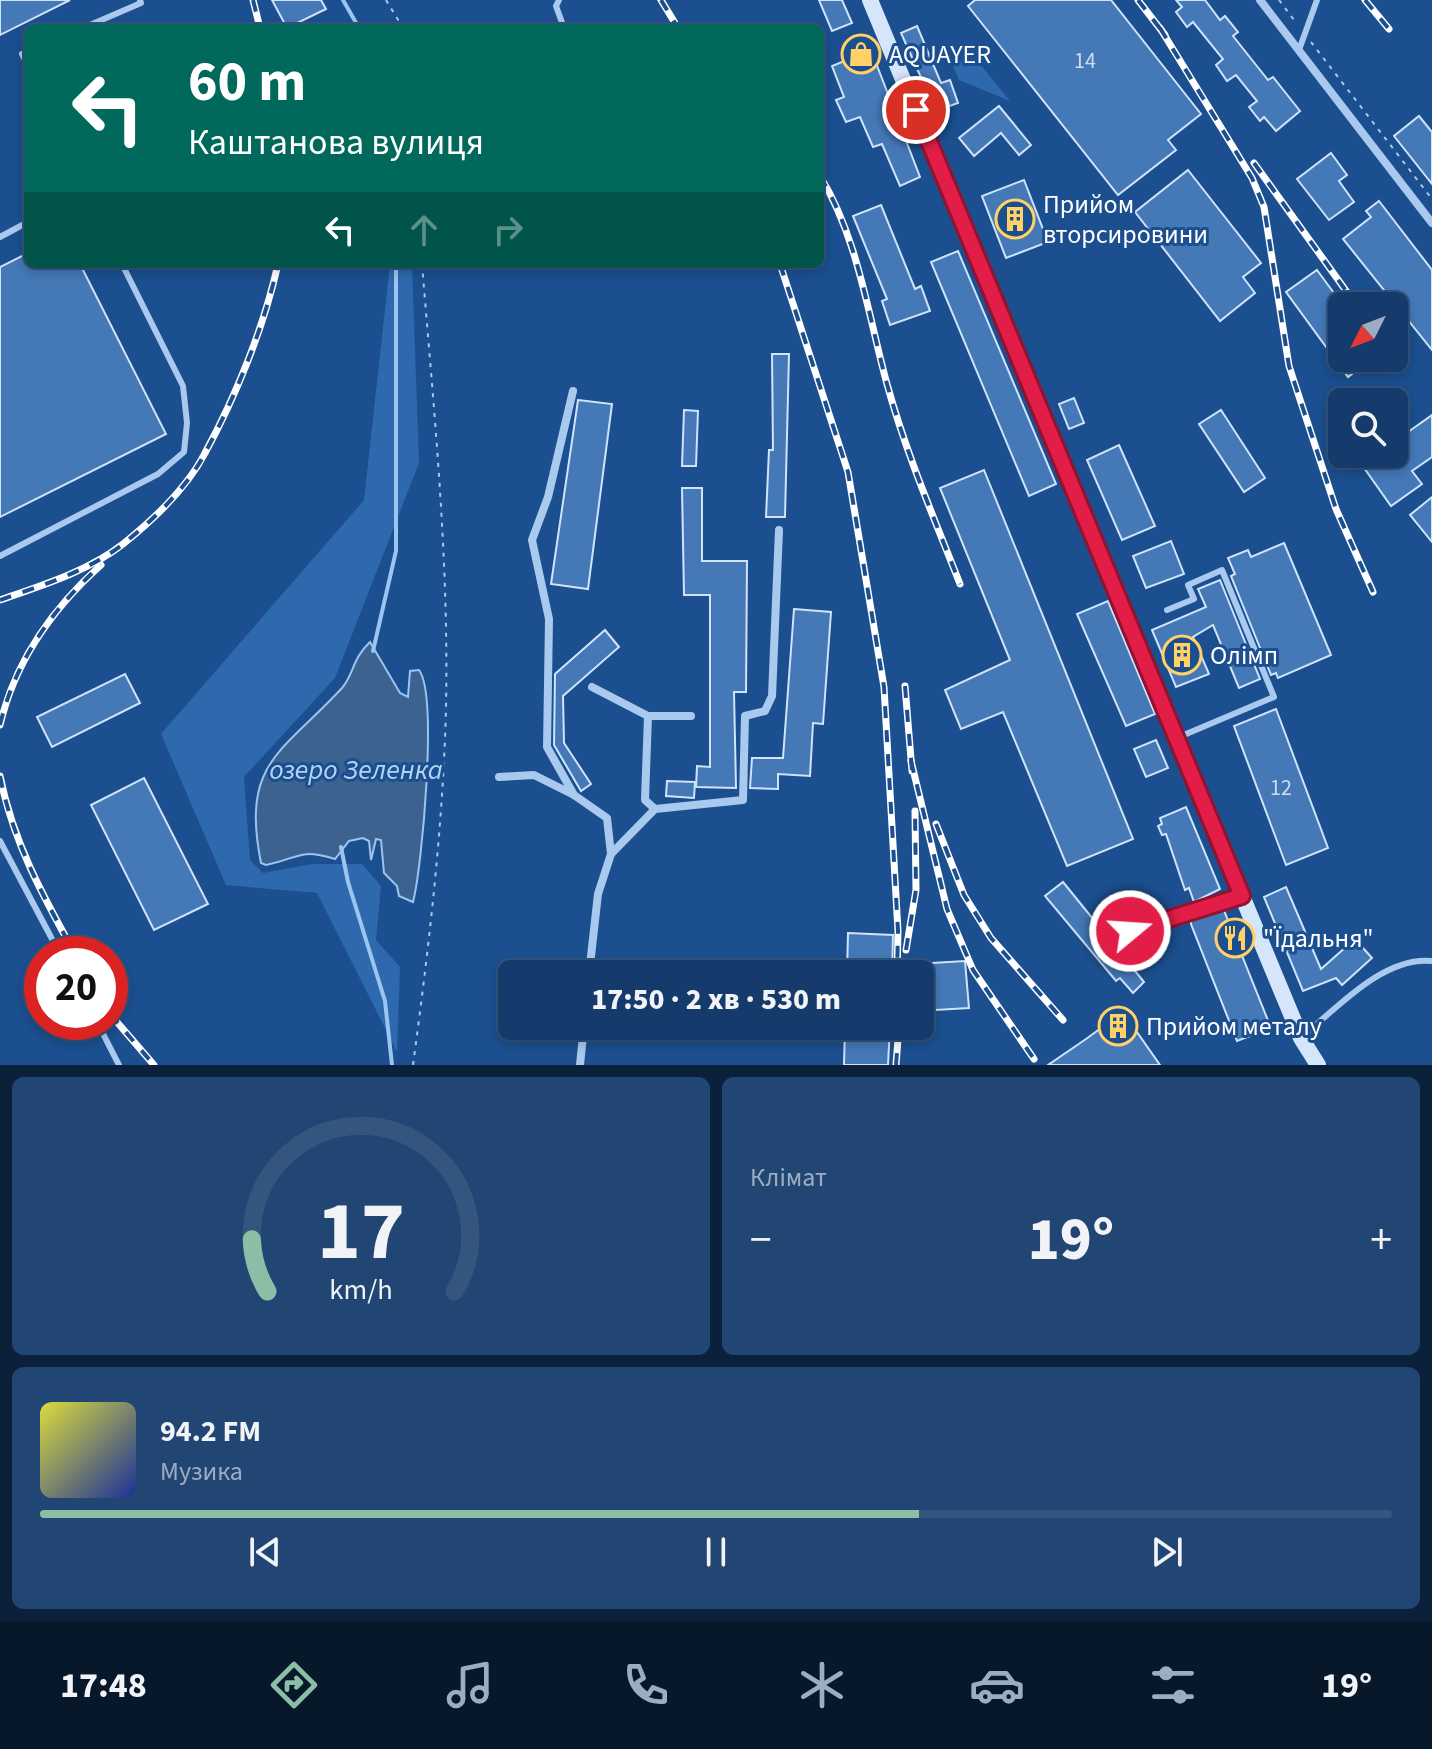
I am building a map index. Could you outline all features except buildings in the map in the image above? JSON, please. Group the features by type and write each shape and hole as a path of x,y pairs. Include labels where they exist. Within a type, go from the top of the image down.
{"street":[{"path":"870,0 1301,1038 1318,1065"},
{"path":"1260,0 1432,223"},
{"path":"573,391 548,497 532,540 549,619 547,747 574,795"},
{"path":"611,854 655,809 743,800 745,716 765,711 772,696 779,530"},
{"path":"592,687 648,716 691,716"},
{"path":"648,716 645,800 655,809"},
{"path":"499,777 534,775 574,795 607,818 611,854 598,894 591,960"},
{"path":"580,1065 583,1040"}],"lane":[{"path":"92,24 141,3 140,0"},
{"path":"559,0 556,6 563,24"},
{"path":"1299,50 1317,0"},
{"path":"0,237 24,224"},
{"path":"0,556 158,474 184,452 187,423 183,386 124,268"},
{"path":"1167,610 1194,599 1188,585 1222,570 1274,697 1176,738"},
{"path":"0,841 50,936"},
{"path":"1130,931 1242,896"},
{"path":"1301,1038 1390,968 1419,960 1432,961"},
{"path":"106,1040 119,1065"}],"path":[{"path":"386,0 401,24"},
{"path":"1279,0 1432,199"},
{"path":"413,1065 435,901 446,707 442,499 422,268"}],"shaded area":[{"path":"972,54 1010,101 959,80 953,66"},
{"path":"390,268 412,268 419,463 335,678 244,777 250,860 263,873 312,864 362,864 381,886 376,940 400,967 397,1052 317,893 226,885 161,734 364,500"}],"water":[{"name":"озеро Зеленка","path":"370,642 400,693 408,697 410,671 419,670 425,686 426,783 413,902 399,896 397,886 384,873 381,840 376,839 371,860 369,841 363,838 349,841 335,859 306,854 266,865 261,863 256,829 257,802 271,762 342,688"}],"waterway":[{"path":"343,0 357,24"},
{"path":"373,651 396,551 396,268"},
{"path":"341,847 348,882 385,1001 392,1065"}],"railway":[{"path":"253,0 259,24"},
{"path":"661,0 676,24"},
{"path":"1138,0 1165,35"},
{"path":"1365,0 1389,29"},
{"path":"1160,28 1252,178 1264,207 1289,366 1336,509 1373,592"},
{"path":"1254,163 1347,292"},
{"path":"824,183 853,251 895,410 960,584"},
{"path":"0,600 64,577 110,554 146,525 179,491 198,466 228,408 257,336 277,268"},
{"path":"781,268 848,472 884,687 897,960"},
{"path":"0,725 15,679 38,637 67,599 101,565"},
{"path":"905,686 912,771"},
{"path":"911,761 947,909 973,970 1034,1059"},
{"path":"0,776 21,846 65,936"},
{"path":"906,950 916,890 915,811"},
{"path":"936,824 964,895 991,938 1063,1020"},
{"path":"128,1035 154,1065"},
{"path":"896,1065 898,1040"}],"place":[{"name":"AQUAYER","path":"861,54"},
{"name":"Прийом вторсировини","path":"1015,219"},
{"name":"Олімп","path":"1182,655"},
{"name":"\"Їдальня\"","path":"1235,938"},
{"name":"Прийом металу","path":"1118,1026"}],"route":[{"path":"916,110 1242,896 1130,931"}]}
